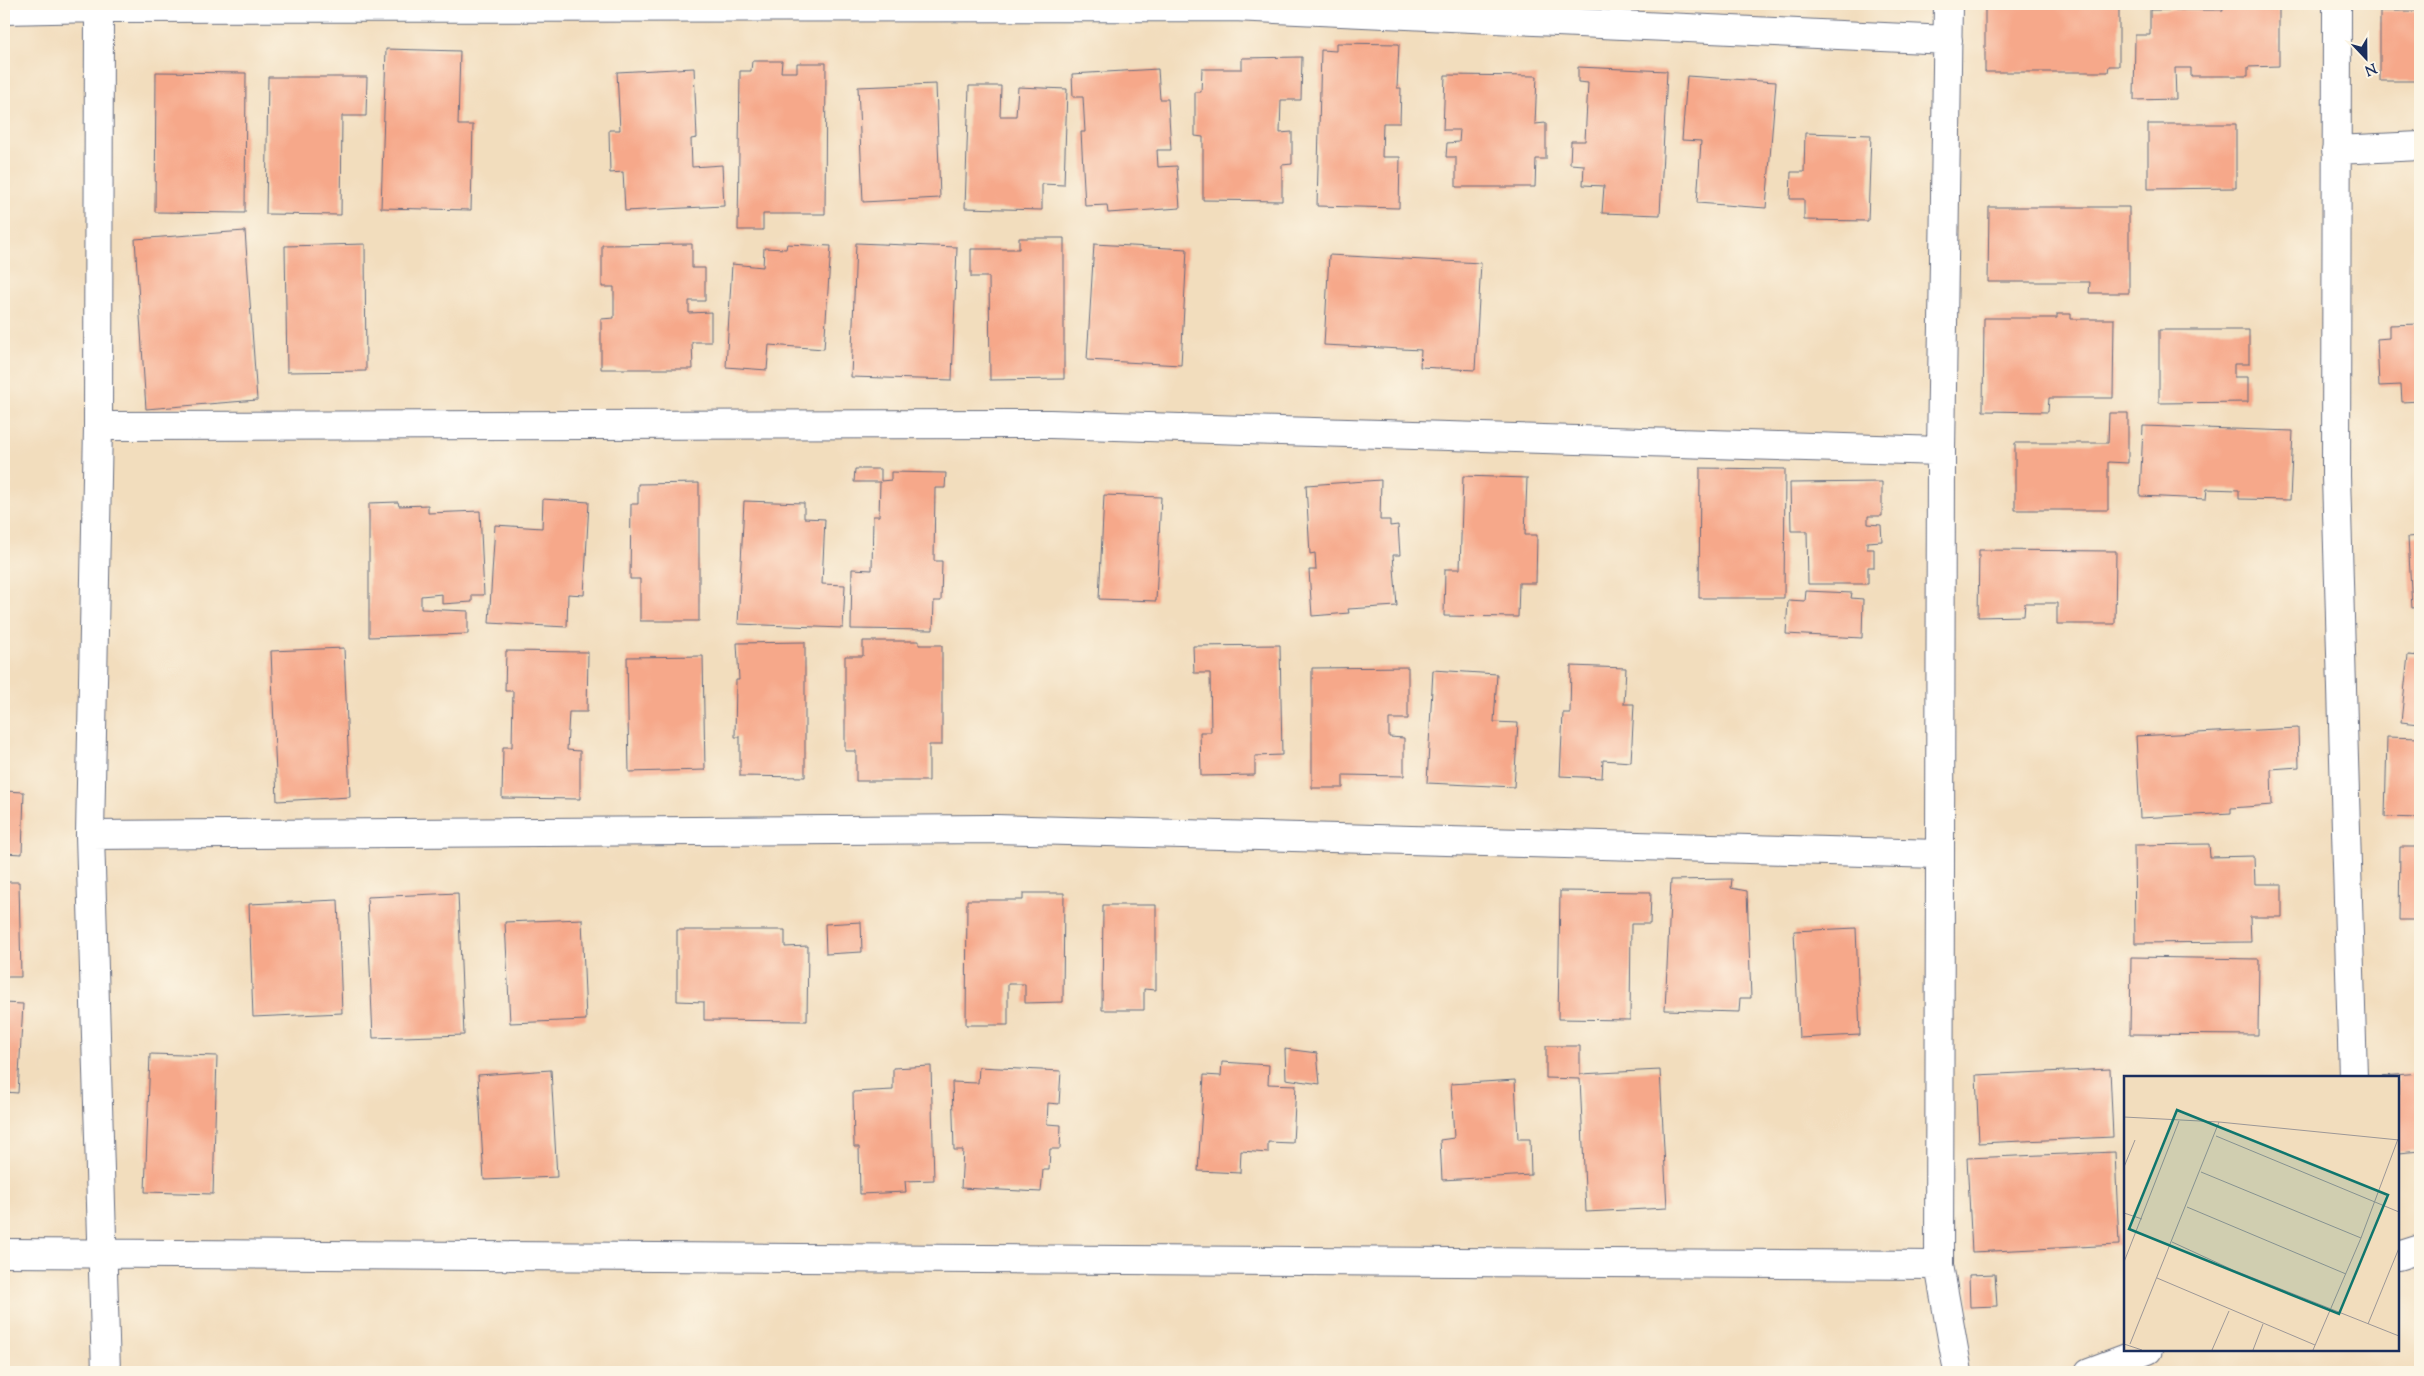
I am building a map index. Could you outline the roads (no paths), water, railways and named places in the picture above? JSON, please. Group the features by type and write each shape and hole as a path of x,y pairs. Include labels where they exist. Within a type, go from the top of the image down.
{"street":[{"path":"1948,4 1941,451 1939,1265 1958,1372"},
{"path":"2337,4 2336,476 2353,1076"},
{"path":"4,10 99,6 1233,8 1948,40"},
{"path":"99,6 98,426 90,835 106,1372"},
{"path":"2336,150 2420,146"},
{"path":"98,426 1050,424 1941,451"},
{"path":"90,835 995,829 1940,854"},
{"path":"2399,1256 2420,1249"},
{"path":"4,1253 1939,1265"},
{"path":"2089,1372 2145,1351"}]}
